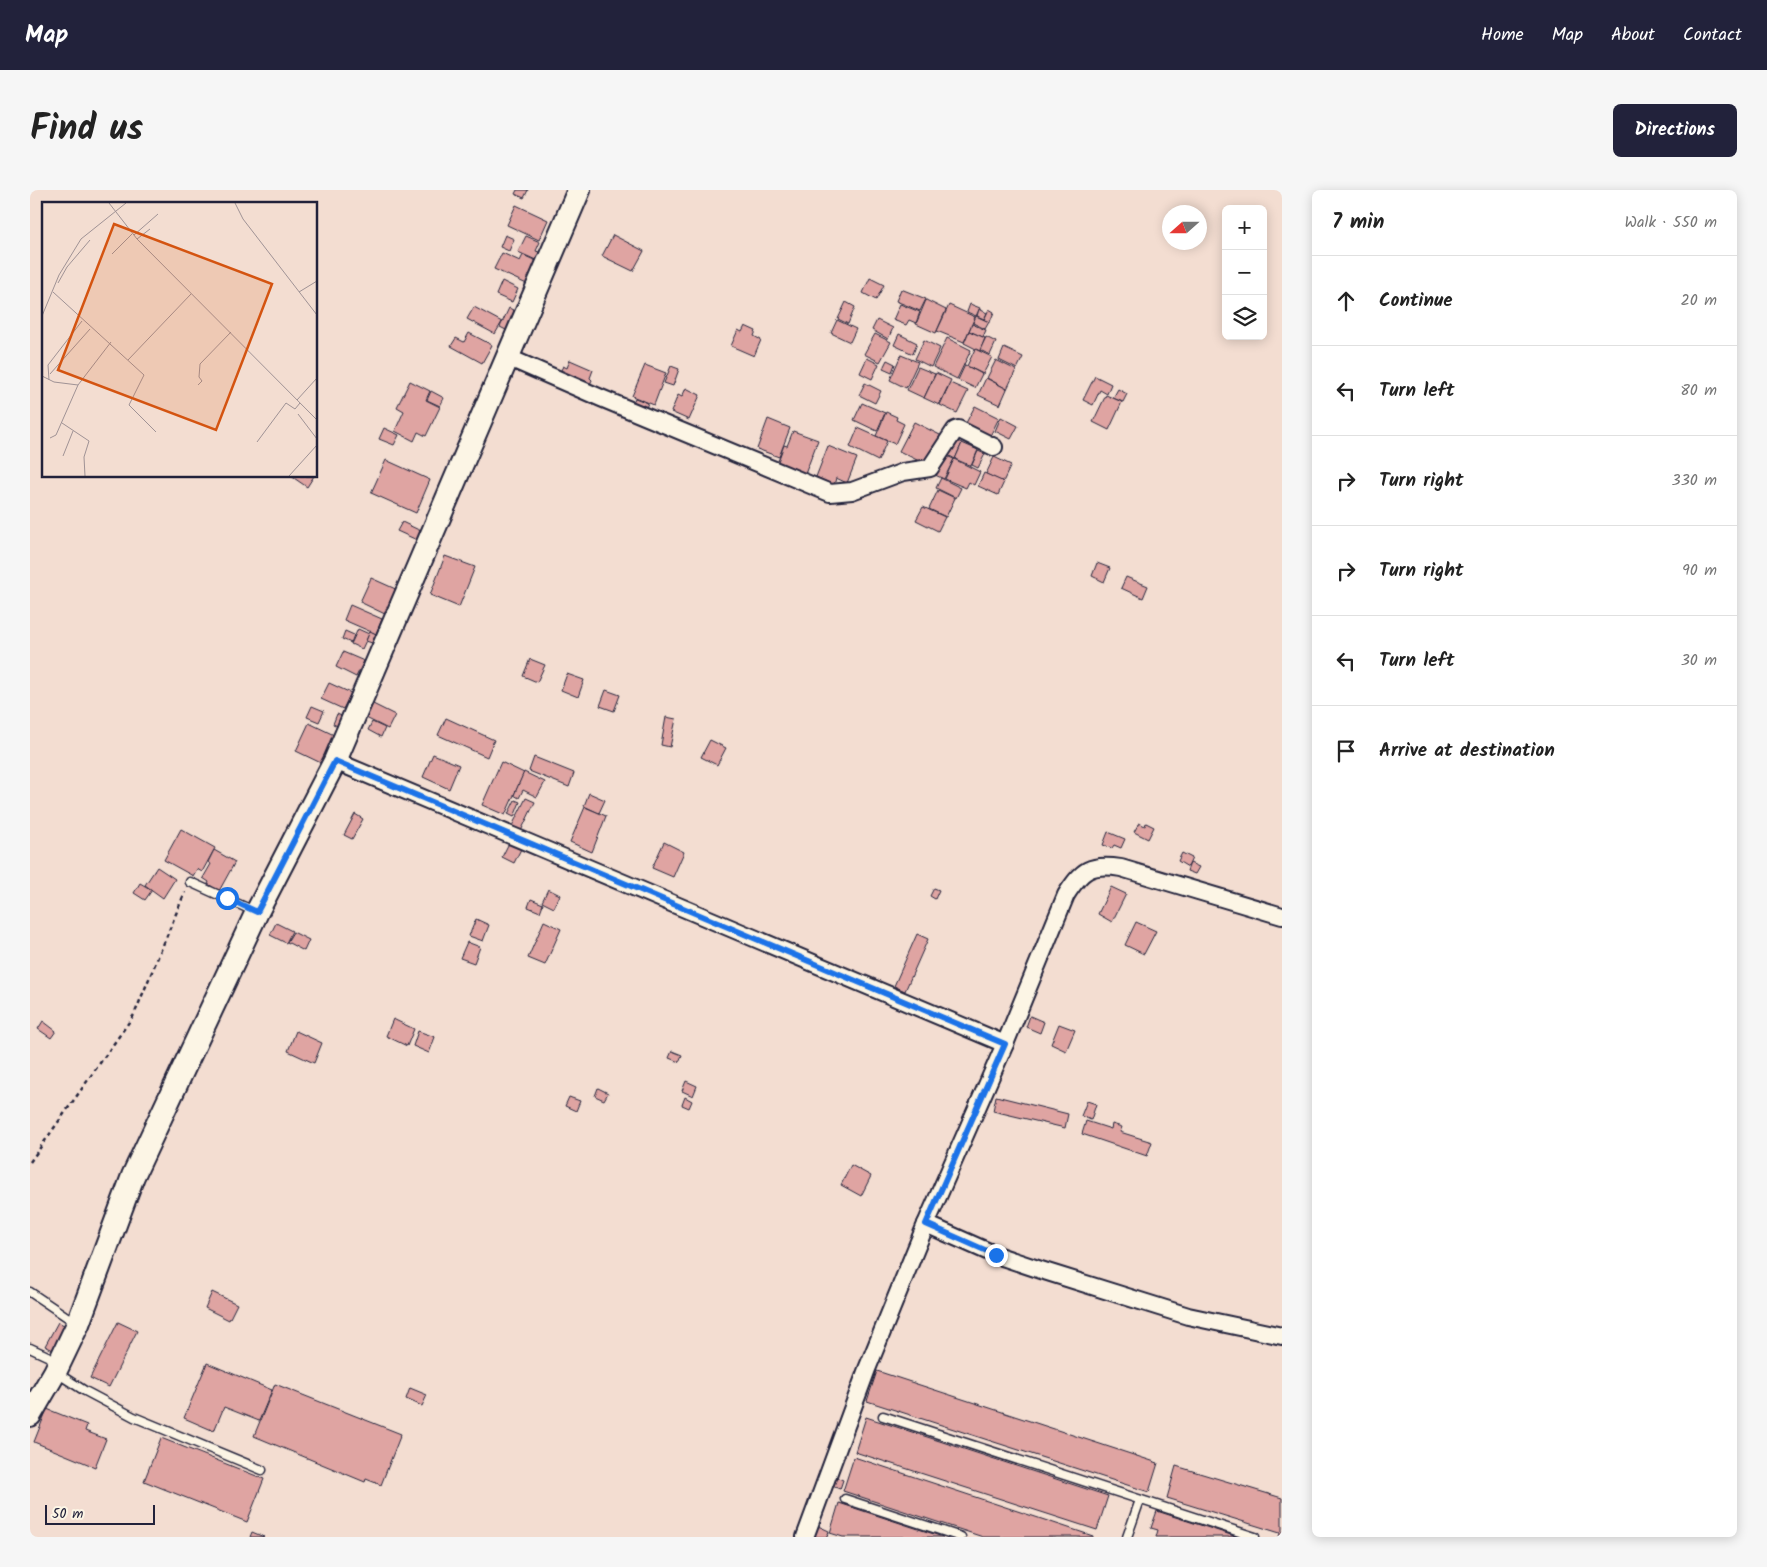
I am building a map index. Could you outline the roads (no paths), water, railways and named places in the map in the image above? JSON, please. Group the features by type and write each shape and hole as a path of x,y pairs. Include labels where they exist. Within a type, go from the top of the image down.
{"street":[{"path":"30,1415 58,1367 78,1324 133,1176 257,912 335,761 579,190"},
{"path":"507,357 830,493 852,491 903,472 928,469 935,463 955,430 994,447"},
{"path":"335,761 1005,1044"},
{"path":"805,1537 867,1369 926,1224 1005,1044 1066,895 1076,880 1088,870 1097,866 1121,868 1282,916"},
{"path":"926,1224 996,1255 1041,1270 1188,1316 1282,1336"}],"lane":[{"path":"190,882 257,912"},
{"path":"30,1292 78,1324"},
{"path":"30,1348 58,1367 85,1390 134,1417 262,1470"},
{"path":"883,1416 1255,1537"},
{"path":"845,1499 960,1537"},
{"path":"1127,1537 1140,1500"}]}
